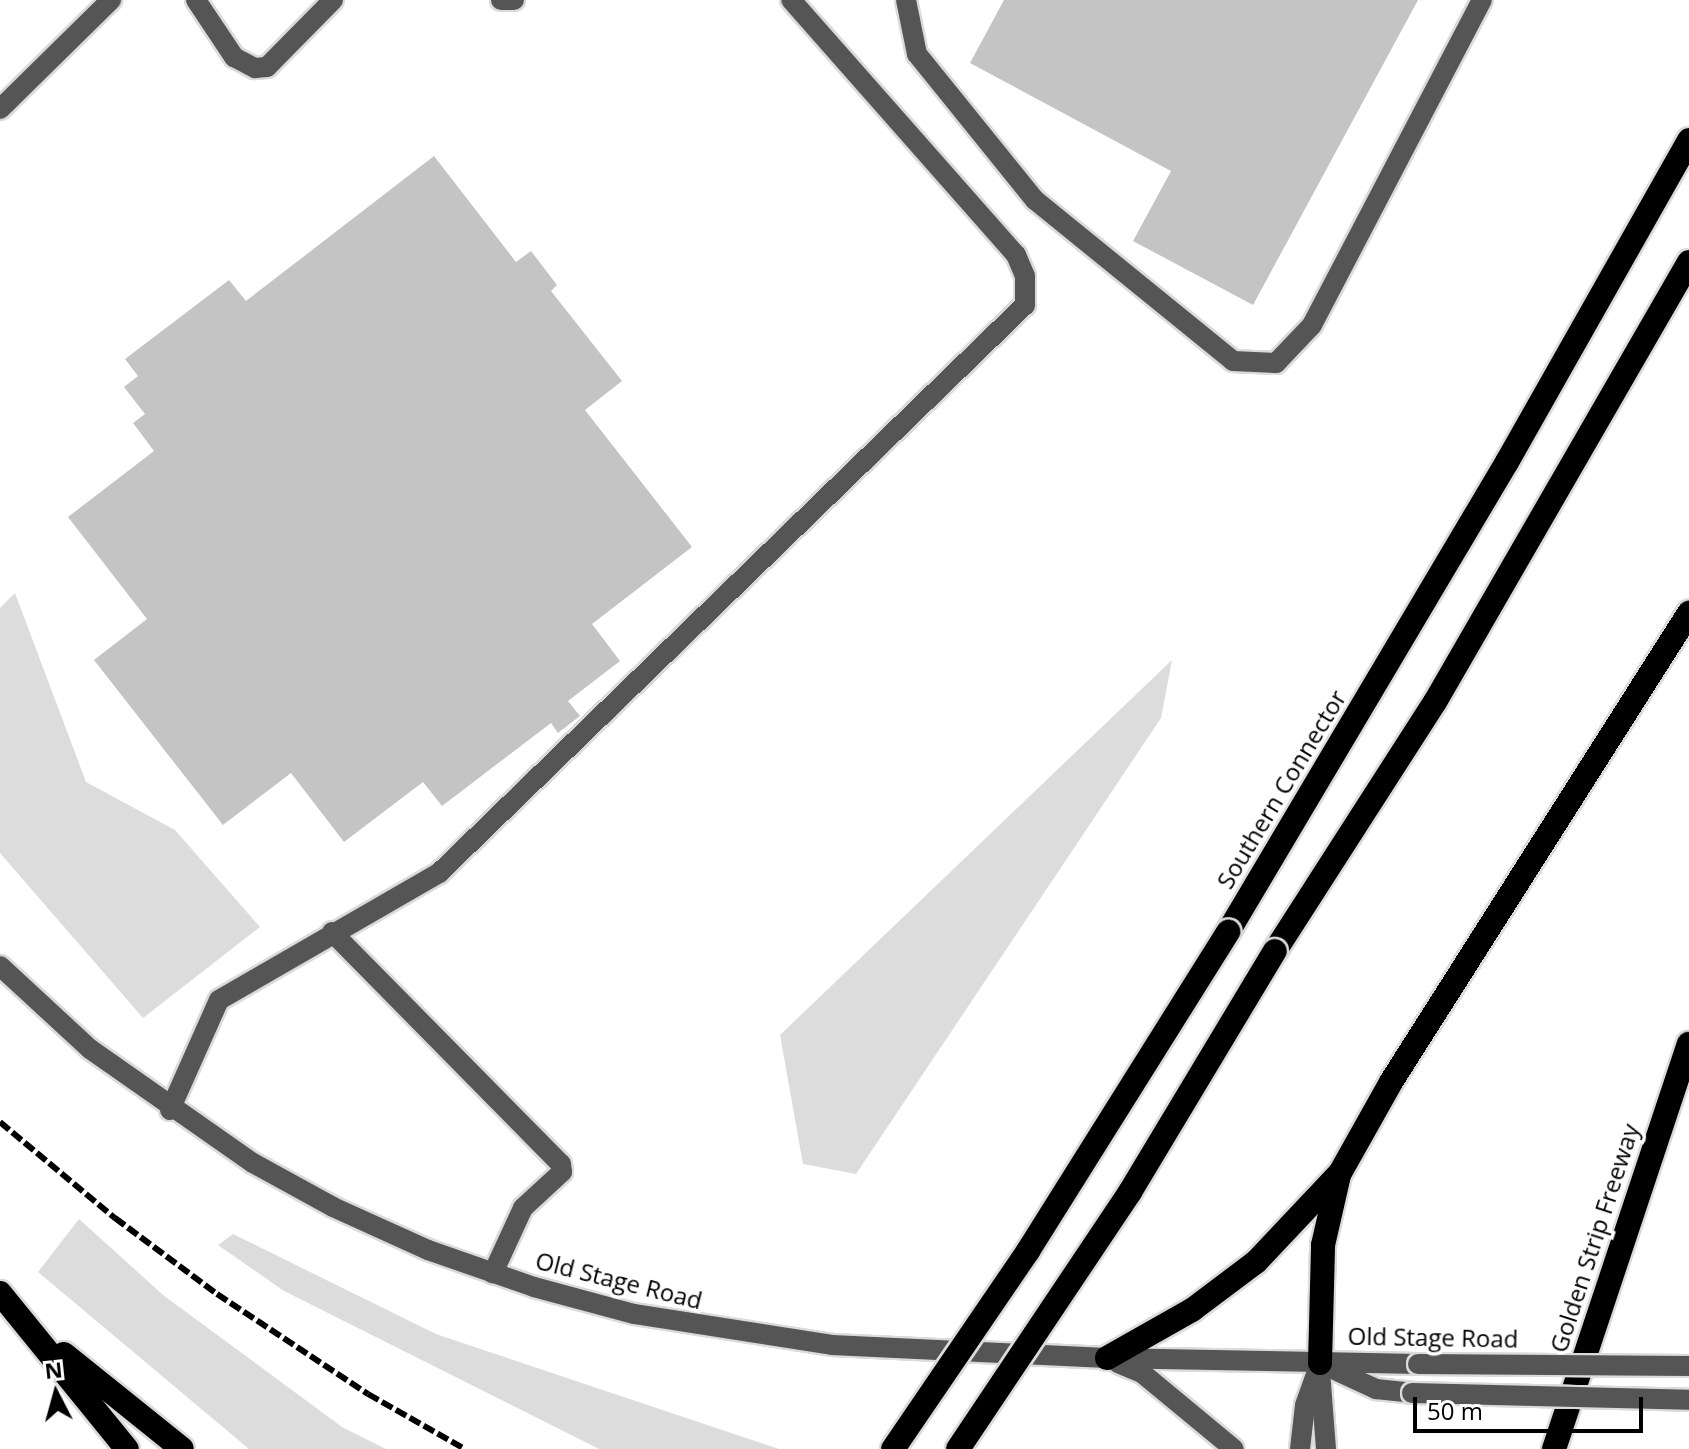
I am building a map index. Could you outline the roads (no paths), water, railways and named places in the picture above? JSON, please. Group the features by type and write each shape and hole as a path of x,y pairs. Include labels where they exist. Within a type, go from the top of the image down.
{"highway":[{"name":"Southern Connector","path":"893,1449 1028,1251 1228,932 1507,462 1689,140"},
{"path":"958,1449 1130,1192 1275,951 1443,689 1689,262"},
{"path":"1107,1358 1192,1310 1256,1262 1340,1173 1391,1082 1689,613"},
{"name":"Golden Strip Freeway","path":"1554,1449 1689,1044"},
{"path":"1320,1363 1323,1245 1340,1173"},
{"path":"0,1293 127,1449"},
{"path":"27,1325 182,1449"}],"street":[{"path":"0,109 111,0"},
{"path":"196,0 234,57 255,68 267,67 333,0"},
{"path":"501,0 514,0"},
{"path":"170,1110 219,1000 439,873 1025,305 1025,276 1016,255 791,0"},
{"path":"906,0 917,54 1035,200 1233,361 1276,363 1312,325 1482,0"},
{"path":"332,932 561,1164 562,1172 523,1208 493,1273"},
{"name":"Old Stage Road","path":"0,966 90,1049 170,1110 333,1207 493,1273 634,1314 746,1335 832,1345 1107,1358 1689,1366"},
{"path":"1107,1358 1142,1373 1234,1449"},
{"path":"1300,1449 1305,1405 1320,1363"},
{"path":"1320,1363 1326,1449"},
{"name":"Old Stage Road","path":"1320,1363 1376,1389 1412,1393 1689,1400"}],"railway":[{"path":"0,1122 115,1218 217,1294 368,1394 465,1449"}]}
